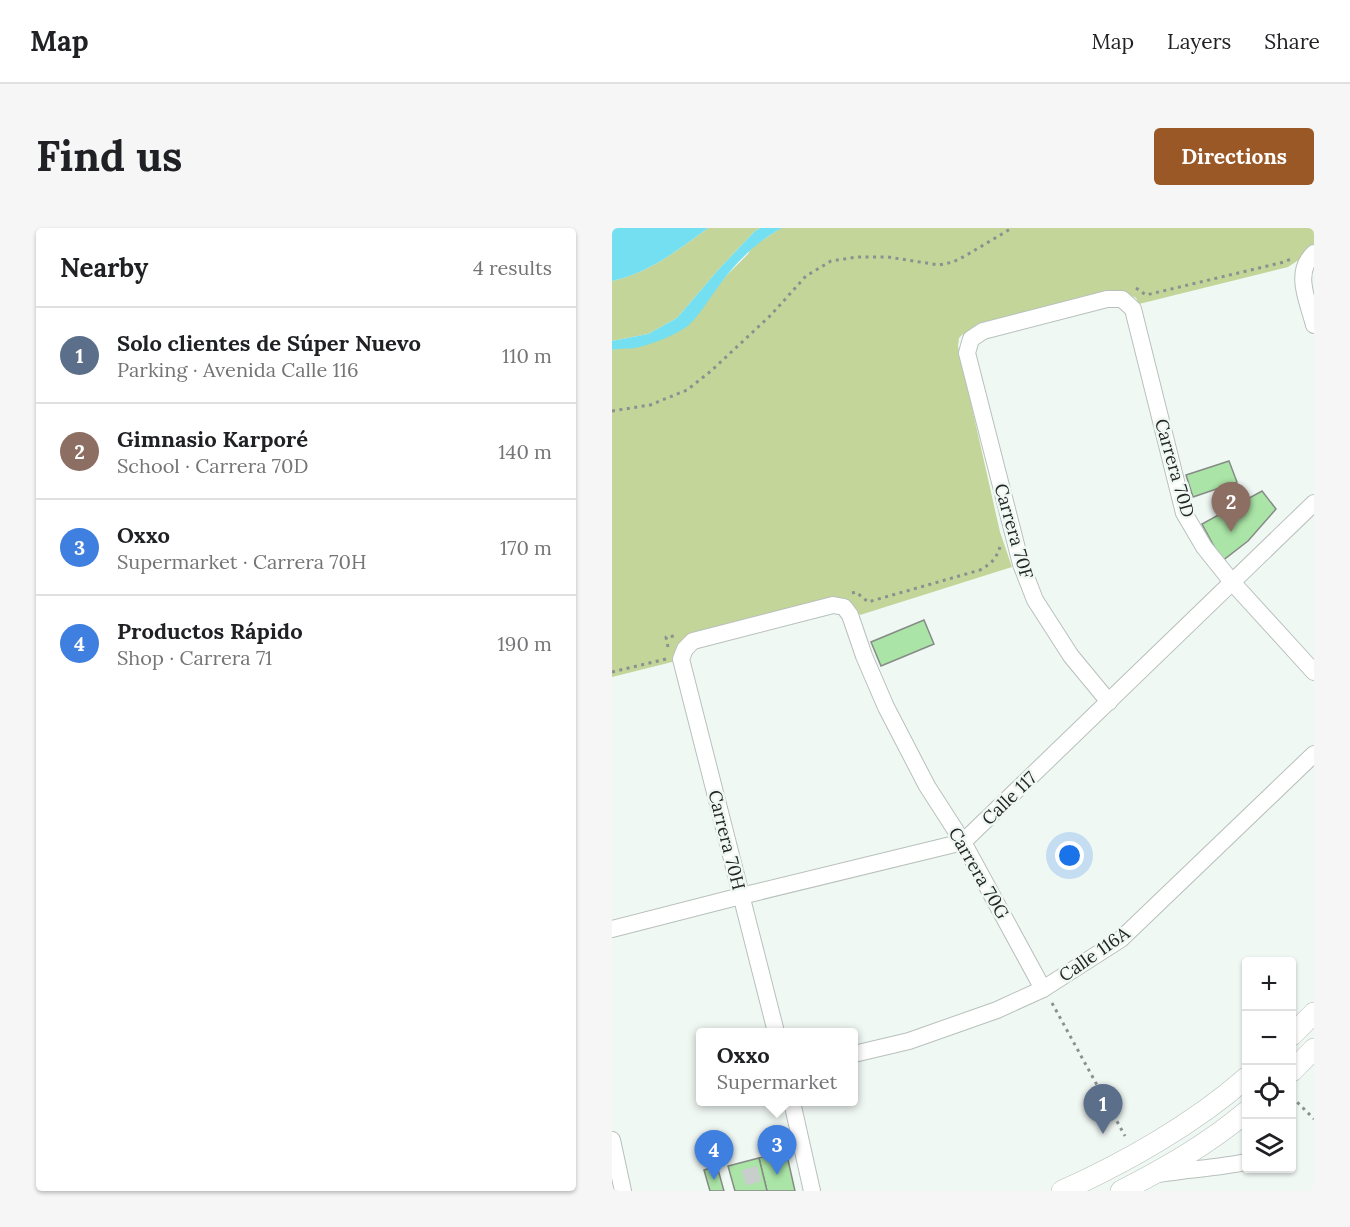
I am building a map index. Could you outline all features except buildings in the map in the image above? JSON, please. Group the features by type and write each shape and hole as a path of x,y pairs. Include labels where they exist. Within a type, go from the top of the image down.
{"main road":[{"path":"1296,1031 1314,1013"},
{"path":"1296,1067 1314,1049"},
{"path":"1062,1191 1156,1141 1228,1094 1242,1082"},
{"path":"1121,1191 1187,1156 1242,1115"}],"street":[{"path":"1314,253 1298,264 1314,325"},
{"name":"Carrera 70D","path":"971,339 983,331 1107,299 1122,299 1133,309 1184,513 1204,547 1232,582 1314,672"},
{"name":"Carrera 70F","path":"971,339 967,353 1021,564 1035,600 1071,656 1109,702"},
{"name":"Calle 117","path":"963,842 1314,503"},
{"name":"Carrera 70H","path":"775,1028 677,644 846,600"},
{"name":"Carrera 70G","path":"846,600 864,656 886,707 927,786 963,842 1043,989"},
{"name":"Calle 116A","path":"858,1053 909,1041 997,1010 1043,989 1121,939 1314,754"},
{"path":"612,929 963,842"},
{"path":"793,1106 812,1191"},
{"path":"612,1140 623,1191"},
{"path":"1152,1175 1242,1163"}],"path":[{"path":"612,411 650,405 687,390 711,371 771,315 806,276 831,261 857,257 888,257 939,265 965,256 1012,228"},
{"path":"1131,284 1146,295 1284,262 1298,264"},
{"path":"846,600 856,592 868,602 980,570 991,564 1000,548"},
{"path":"612,672 670,658"},
{"path":"1043,989 1125,1136"},
{"path":"1296,1101 1314,1119"}],"green space":[{"path":"708,228 760,228 719,269 677,318 648,334 612,341 612,281 651,267"},
{"path":"781,228 1314,228 1314,250 1288,267 1139,304 1136,298 1126,293 963,334 959,338 958,346 1000,532 1012,567 860,615 852,604 838,600 693,635 676,661 612,677 612,350 672,334 689,324 752,247"}],"water":[{"path":"612,228 708,228 651,267 612,281"},
{"path":"760,228 782,228 755,246 739,262 724,278 690,324 672,335 648,344 635,348 612,350 612,341 648,334 677,318 719,269"}],"tunnel":[{"path":"749,1168 756,1191"}],"place":[{"name":"Gimnasio Karporé","path":"1231,532"},
{"name":"Solo clientes de Súper Nuevo","path":"1103,1134"},
{"name":"Oxxo","path":"777,1175"},
{"name":"Productos Rápido","path":"714,1180"}]}
